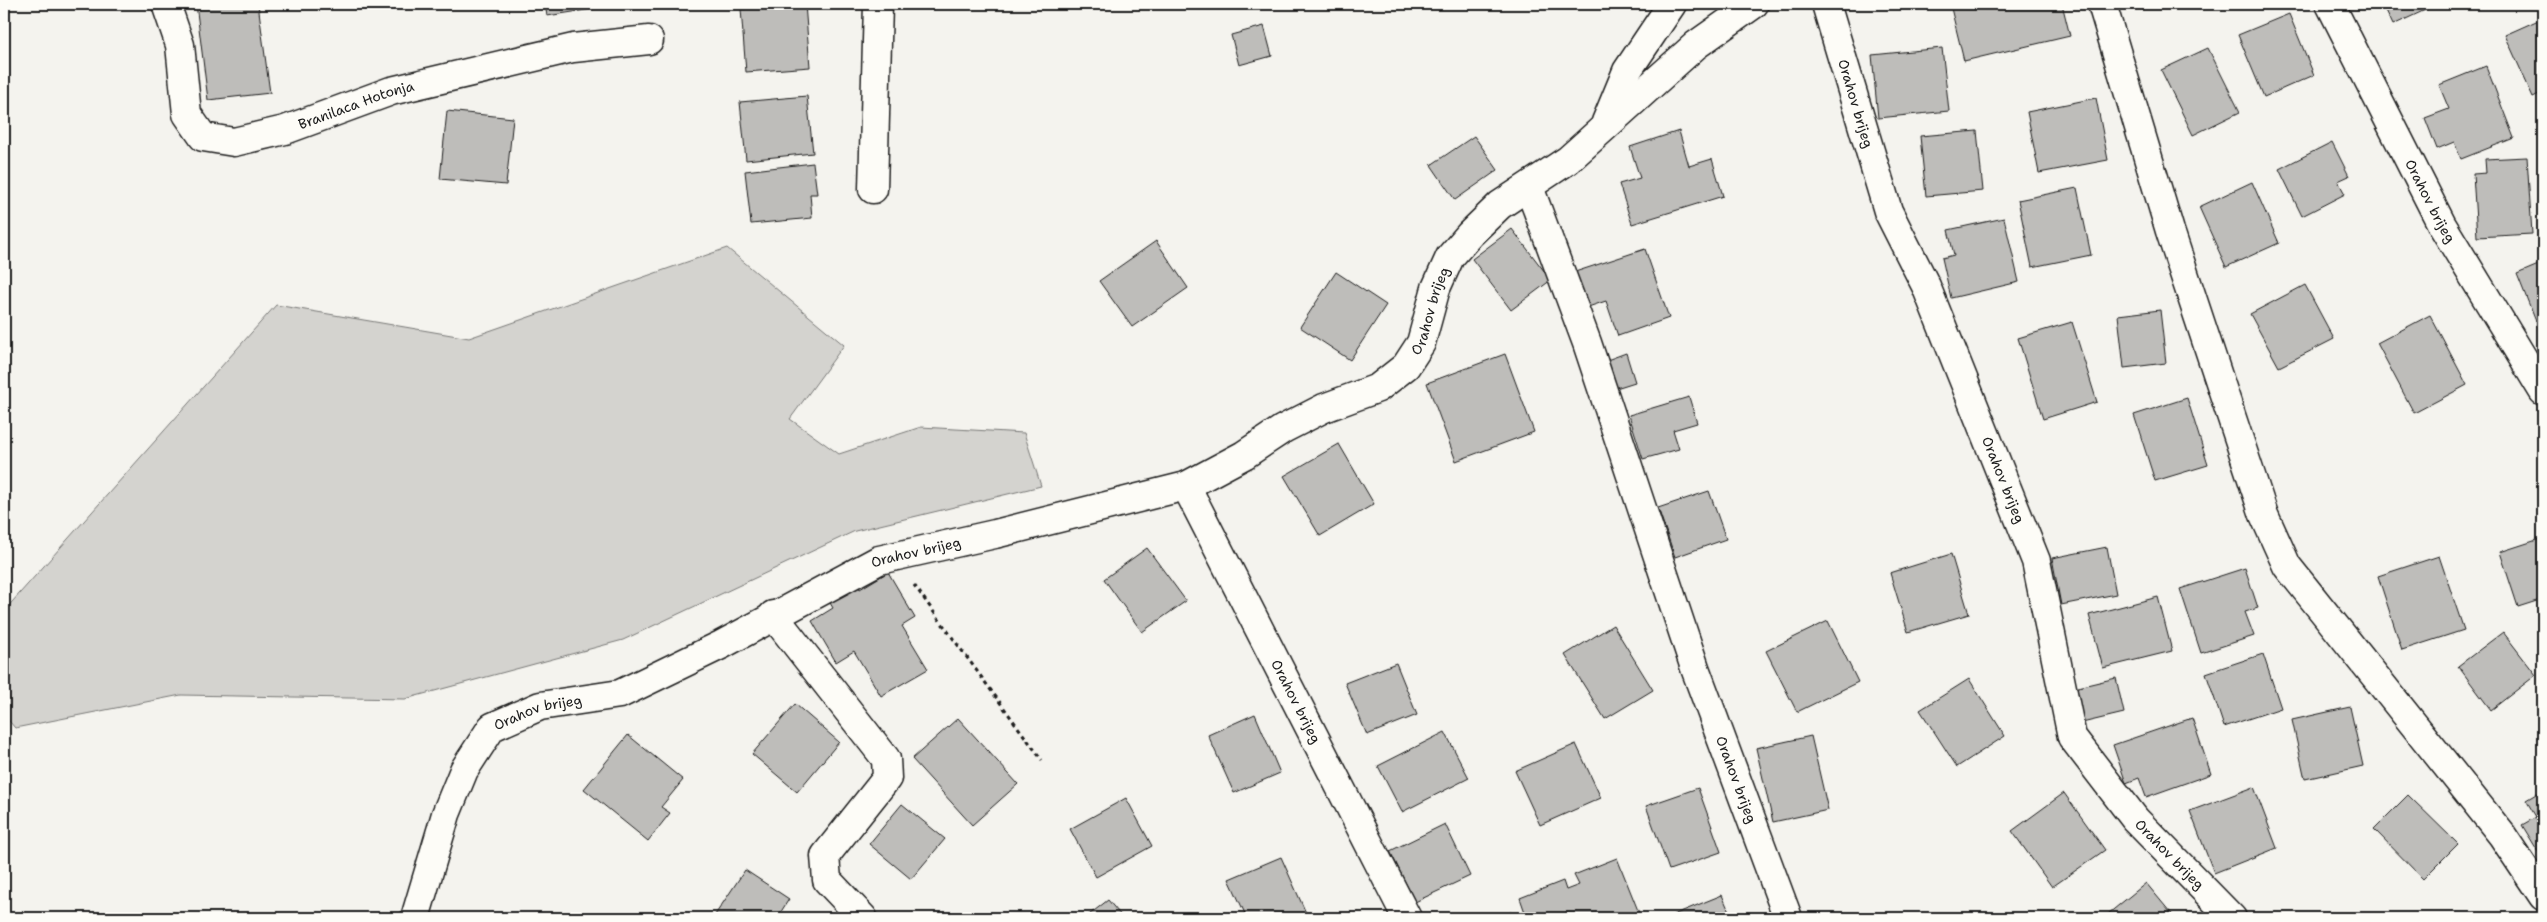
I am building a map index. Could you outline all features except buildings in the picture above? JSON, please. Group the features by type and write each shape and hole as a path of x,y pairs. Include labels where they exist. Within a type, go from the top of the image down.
{"street":[{"name":"Branilaca Hotonja","path":"166,4 180,45 187,114 203,137 234,142 285,130 400,89 573,48 649,40"},
{"path":"873,189 878,4"},
{"name":"Orahov brijeg","path":"1602,130 1626,71 1672,4"},
{"name":"Orahov brijeg","path":"415,918 446,814 464,770 492,727 540,706 620,694 720,645 879,560 995,534 1186,486 1307,416 1378,388 1406,366 1421,343 1436,288 1450,257 1500,205 1568,160 1696,44 1754,4"},
{"name":"Orahov brijeg","path":"1826,4 1888,211 1926,286 2036,561 2072,737 2135,819 2232,918"},
{"path":"2102,4 2173,241 2264,515 2287,566 2502,836 2543,896"},
{"name":"Orahov brijeg","path":"2330,4 2442,225 2543,391"},
{"name":"Orahov brijeg","path":"1529,187 1587,343 1695,668 1788,918"},
{"name":"Orahov brijeg","path":"1186,486 1407,918"},
{"path":"773,615 886,759 887,778 825,856 827,880 863,918"}],"path":[{"path":"892,557 1042,760"}],"shaded area":[{"path":"727,248 844,345 790,419 839,454 921,427 1024,433 1041,486 855,531 623,640 405,699 181,695 15,728 4,715 4,611 276,305 469,338"}]}
